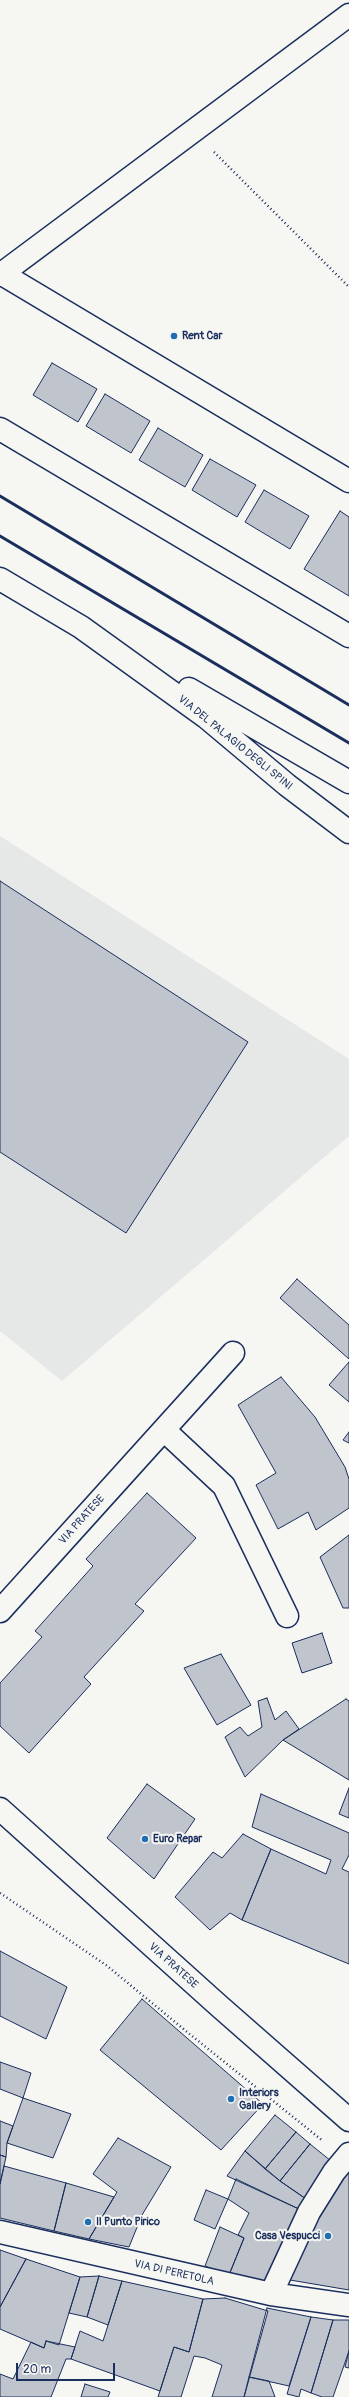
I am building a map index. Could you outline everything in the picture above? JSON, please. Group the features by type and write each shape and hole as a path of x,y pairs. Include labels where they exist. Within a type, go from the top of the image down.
{"main road":[{"path":"349,15 1,275 349,481"},
{"path":"0,429 349,636"},
{"name":"VIA DEL PALAGIO DEGLI SPINI","path":"0,579 349,782"},
{"name":"VIA DEL PALAGIO DEGLI SPINI","path":"81,627 206,717 287,785 349,832"},
{"name":"VIA PRATESE","path":"0,1611 234,1353"},
{"path":"164,1430 224,1486 287,1616"},
{"name":"VIA PRATESE","path":"0,1809 218,2005 349,2120"},
{"path":"271,2294 309,2212 334,2172 349,2154"},
{"name":"VIA DI PERETOLA","path":"0,2232 271,2294 349,2305"}],"path":[{"path":"194,131 349,287"},
{"path":"0,1893 106,1965 328,2145"}],"shaded area":[{"path":"0,836 349,1059 349,1136 62,1381 0,1331"}],"building":[{"path":"52,363 97,389 78,422 33,395"},
{"path":"105,394 150,421 131,453 86,426"},
{"path":"158,428 203,455 185,487 139,460"},
{"path":"210,459 256,485 237,517 192,490"},
{"path":"264,490 309,516 290,549 245,522"},
{"path":"340,511 349,517 349,596 304,569"},
{"path":"0,881 248,1042 126,1233 0,1152"},
{"path":"297,1279 349,1325 349,1359 280,1298"},
{"path":"349,1362 349,1402 329,1385"},
{"path":"281,1377 315,1417 345,1467 349,1479 349,1508 316,1530 308,1512 278,1529 256,1485 276,1473 238,1405"},
{"path":"349,1432 349,1443 343,1440"},
{"path":"147,1493 196,1538 135,1604 144,1611 84,1677 91,1684 29,1753 0,1726 0,1683 42,1637 35,1631 93,1566 86,1559"},
{"path":"349,1535 349,1608 343,1608 320,1557"},
{"path":"322,1633 332,1663 302,1673 292,1643"},
{"path":"221,1654 251,1705 217,1725 184,1668"},
{"path":"267,1698 275,1720 286,1711 299,1729 283,1740 245,1777 225,1737 240,1727 248,1736 262,1727 258,1701"},
{"path":"346,1699 349,1701 349,1780 283,1740"},
{"path":"147,1784 195,1819 154,1879 107,1838"},
{"path":"349,1788 349,1818 339,1814"},
{"path":"261,1794 349,1833 349,1855 342,1869 349,1872 349,1964 242,1920 271,1849 326,1874 331,1860 252,1827"},
{"path":"243,1834 271,1849 242,1920 230,1913 210,1930 175,1897 213,1852 222,1858"},
{"path":"0,1951 67,1987 46,2039 0,2016"},
{"path":"142,1999 263,2104 221,2150 100,2050"},
{"path":"0,2062 31,2073 23,2098 0,2089"},
{"path":"23,2098 71,2114 53,2158 7,2143"},
{"path":"275,2115 296,2132 265,2169 245,2151"},
{"path":"0,2121 13,2126 7,2143 6,2157 0,2155"},
{"path":"296,2132 310,2144 280,2181 265,2169"},
{"path":"118,2138 171,2167 142,2215 129,2247 89,2239 117,2192 93,2174"},
{"path":"310,2144 331,2161 309,2201 280,2181"},
{"path":"245,2151 280,2181 309,2201 301,2210 227,2176"},
{"path":"0,2155 6,2157 0,2184"},
{"path":"4,2166 66,2183 54,2231 0,2218 0,2184"},
{"name":"Casa Vespucci","path":"349,2171 349,2290 290,2280 293,2262 339,2178"},
{"path":"236,2179 301,2210 269,2285 229,2275 244,2238 238,2235 249,2213 228,2199"},
{"path":"66,2183 114,2197 89,2239 54,2231"},
{"path":"206,2190 228,2199 215,2229 194,2220"},
{"path":"220,2227 244,2238 229,2275 205,2266"},
{"path":"0,2250 26,2259 0,2307"},
{"path":"26,2259 80,2277 59,2345 46,2341 44,2348 0,2329 0,2307"},
{"path":"99,2276 122,2281 108,2325 87,2317"},
{"path":"99,2276 87,2317 69,2313 80,2277"},
{"path":"122,2281 203,2299 189,2352 174,2347 160,2391 71,2359 80,2331 103,2341"},
{"path":"225,2298 268,2311 244,2397 212,2397 222,2365 205,2358 194,2356 181,2397 158,2397 174,2347 189,2352 203,2299"},
{"path":"267,2308 311,2317 289,2386 249,2377"},
{"path":"311,2317 333,2320 311,2393 301,2389 299,2397 287,2394"},
{"path":"333,2320 349,2320 349,2351 333,2397 322,2397 311,2393"},
{"path":"46,2341 75,2347 71,2359 66,2359 51,2397 0,2397 0,2374 13,2379 31,2342 44,2348"},
{"path":"349,2351 349,2368 345,2367"},
{"path":"249,2377 269,2381 275,2397 244,2397"},
{"path":"85,2384 110,2392 108,2397 81,2397"}],"railway":[{"path":"0,496 349,705"},
{"path":"0,536 349,743"}],"place":[{"name":"Rent Car","path":"174,336"},
{"name":"Euro Repar","path":"145,1839"},
{"name":"Interiors Gallery","path":"231,2099"},
{"name":"Il Punto Pirico","path":"88,2222"},
{"name":"Casa Vespucci","path":"328,2236"}]}
